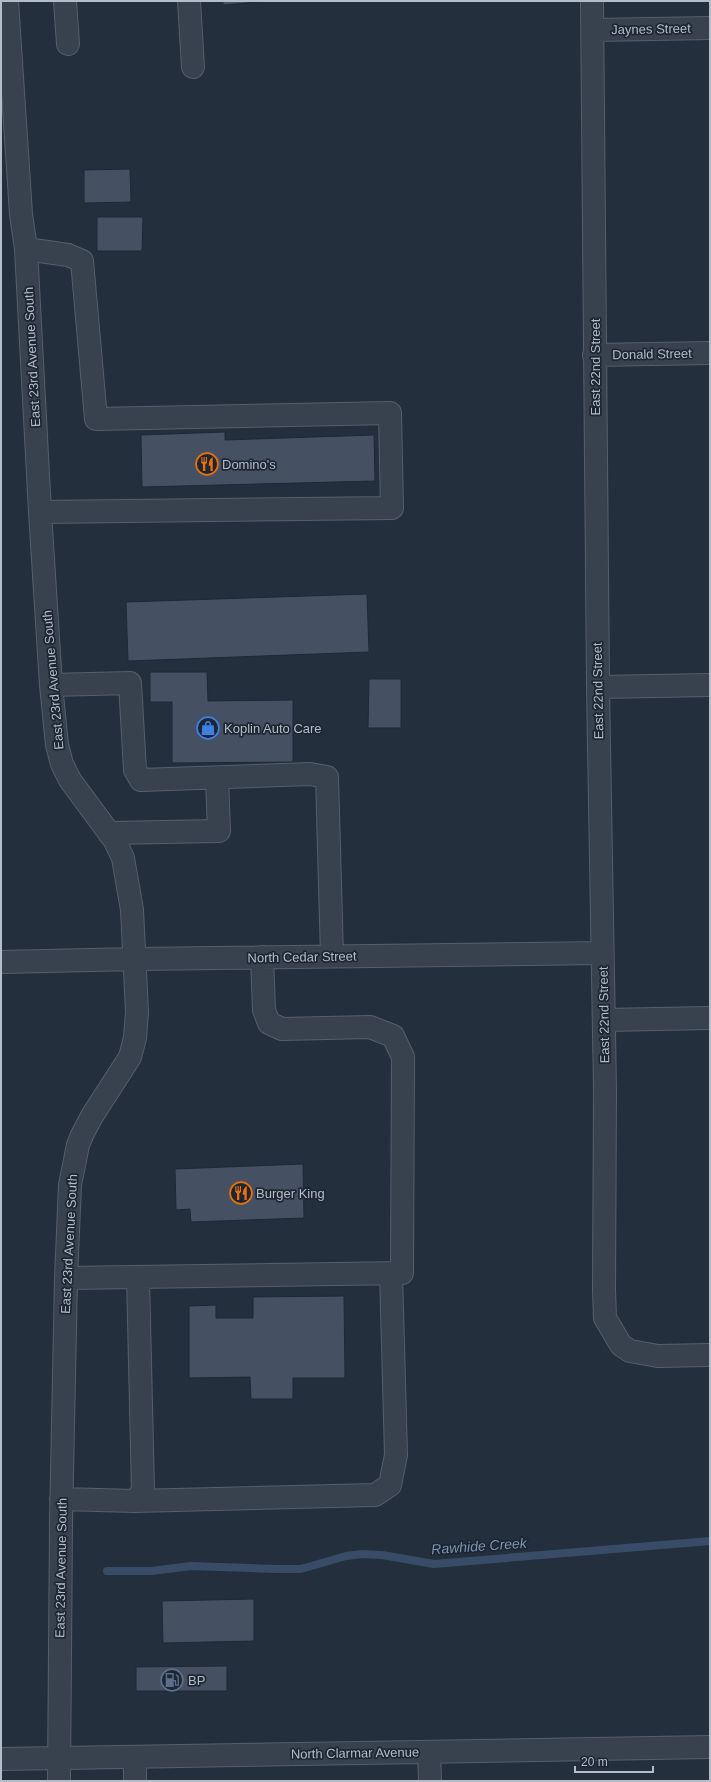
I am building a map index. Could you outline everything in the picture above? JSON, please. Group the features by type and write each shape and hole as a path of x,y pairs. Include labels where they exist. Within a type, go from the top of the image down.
{"street":[{"name":"East 23rd Avenue South","path":"7,1 21,214 26,249 40,512 56,745 62,764 70,780 109,833 123,858 128,879 132,910 136,959 137,1012 135,1038 130,1056 92,1116 78,1145 72,1171 66,1278 61,1499 58,1781"},
{"path":"65,1 68,44"},
{"path":"189,1 193,67"},
{"name":"East 22nd Street","path":"592,1 594,355 604,1020 605,1318 621,1345 630,1351 658,1356 710,1355"},
{"name":"Jaynes Street","path":"593,30 710,28"},
{"path":"26,249 68,255 82,261 96,419 390,413 392,508 40,512"},
{"name":"Donald Street","path":"594,355 710,353"},
{"path":"51,685 130,682 135,770 141,780 310,774 327,777 332,956"},
{"path":"598,687 710,685"},
{"path":"109,833 219,832 217,778"},
{"name":"North Cedar Street","path":"1,962 602,953"},
{"path":"66,1278 402,1273 403,1057 393,1036 370,1027 282,1029 269,1023 264,1010 262,957"},
{"path":"604,1020 710,1018"},
{"path":"61,1499 134,1502 375,1495 390,1485 396,1455 392,1273"},
{"path":"134,1502 143,1491 138,1277"},
{"name":"North Clarmar Avenue","path":"1,1759 135,1758 710,1747"},
{"path":"429,1752 430,1781"},
{"path":"135,1758 135,1781"}],"building":[{"path":"223,1 258,1 258,2 223,5"},
{"path":"130,169 131,202 84,203 84,170"},
{"path":"97,217 143,217 142,251 97,251"},
{"path":"225,432 225,440 374,435 375,481 142,487 141,435"},
{"path":"367,594 369,652 128,661 126,602"},
{"path":"150,672 207,672 208,701 293,700 293,762 172,763 172,702 150,702"},
{"path":"369,679 401,679 401,728 368,728"},
{"path":"303,1164 304,1218 191,1222 190,1209 176,1210 175,1169"},
{"path":"344,1296 345,1378 293,1378 293,1399 251,1399 250,1377 189,1378 189,1306 216,1305 216,1318 253,1318 253,1297"},
{"path":"254,1599 254,1641 163,1643 162,1601"},
{"path":"227,1666 227,1691 136,1691 136,1667"}],"waterway":[{"name":"Rawhide Creek","path":"107,1571 151,1571 191,1566 301,1569 346,1556 363,1554 382,1555 434,1564 710,1541"}],"place":[{"name":"Domino's","path":"207,464"},
{"name":"Koplin Auto Care","path":"208,728"},
{"name":"Burger King","path":"241,1193"},
{"name":"BP","path":"172,1680"}]}
